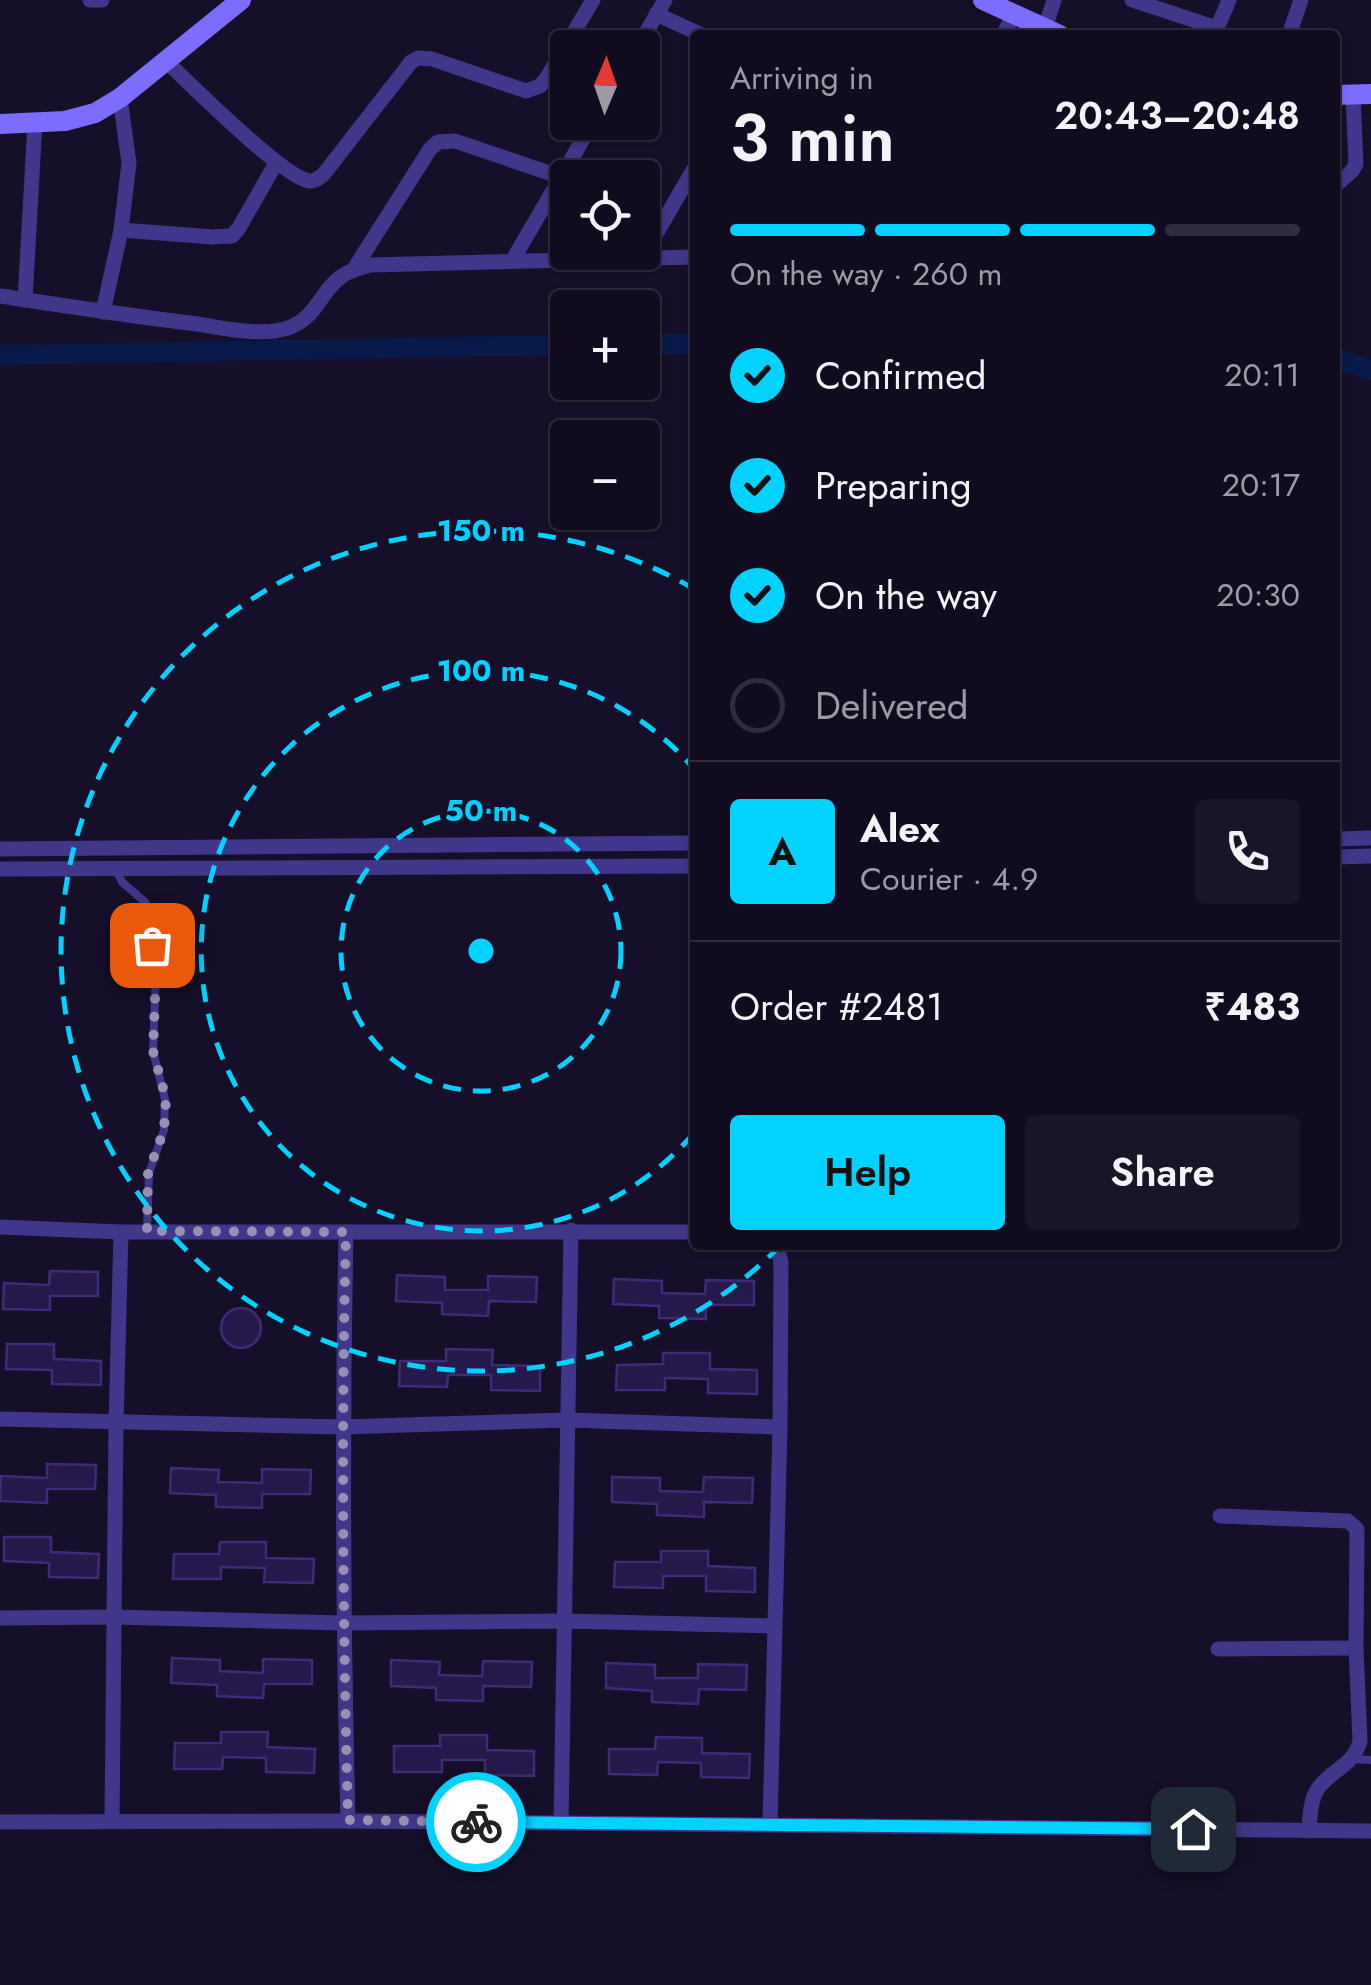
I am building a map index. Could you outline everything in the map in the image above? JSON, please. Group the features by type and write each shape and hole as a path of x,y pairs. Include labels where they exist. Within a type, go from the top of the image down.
{"street":[{"path":"90,0 102,0"},
{"path":"0,124 65,120 95,113 120,98 242,0"},
{"path":"166,62 276,163 308,181 316,180 411,62 432,59 526,92 546,79 594,0"},
{"path":"983,0 1048,30"},
{"path":"1052,30 1054,0"},
{"path":"1132,0 1213,30"},
{"path":"1216,30 1229,0"},
{"path":"1290,30 1301,0"},
{"path":"648,30 661,7 695,30"},
{"path":"1006,30 1014,14"},
{"path":"1340,181 1356,164 1353,95"},
{"path":"103,312 122,230 129,162 120,98"},
{"path":"25,300 35,122"},
{"path":"354,270 438,142 455,141 550,173"},
{"path":"122,230 213,238 232,236 276,163"},
{"path":"660,227 690,176"},
{"path":"512,261 550,196"},
{"path":"660,258 690,257"},
{"path":"0,296 254,332 285,330 310,315 339,277 370,265 550,260"},
{"path":"1340,839 1371,838"},
{"path":"0,850 690,843"},
{"path":"1340,857 1371,856"},
{"path":"0,869 690,866"},
{"path":"0,1228 121,1232 690,1232"},
{"path":"561,1823 571,1230"},
{"path":"112,1821 121,1232"},
{"path":"346,1232 342,1623 348,1820"},
{"path":"770,1824 780,1427 779,1250"},
{"path":"0,1419 342,1428 568,1420 780,1427"},
{"path":"1220,1516 1348,1521 1357,1529 1360,1741 1351,1759 1317,1789 1309,1830"},
{"path":"0,1618 773,1626"},
{"path":"1218,1648 1356,1648"},
{"path":"0,1822 348,1820 1371,1832"}],"lane":[{"path":"115,868 122,882 146,902 156,973 153,1051 166,1099 164,1130 148,1173 147,1231"},
{"path":"1351,1759 1371,1760"}],"building":[{"path":"50,1271 98,1272 98,1296 50,1296 50,1310 3,1309 4,1283 49,1285"},
{"path":"397,1275 445,1277 445,1290 488,1290 488,1276 537,1277 536,1302 489,1301 488,1316 442,1314 442,1303 396,1301"},
{"path":"614,1279 662,1281 662,1293 705,1294 706,1280 754,1281 754,1305 706,1305 706,1319 659,1318 659,1306 613,1304"},
{"path":"241,1308 255,1314 261,1328 255,1342 241,1348 227,1342 221,1328 227,1314"},
{"path":"7,1344 54,1344 54,1359 101,1361 101,1385 52,1384 52,1370 6,1369"},
{"path":"446,1349 493,1350 492,1365 540,1366 540,1391 491,1390 491,1375 448,1375 447,1387 399,1386 400,1361 446,1361"},
{"path":"663,1353 710,1353 710,1369 757,1370 757,1394 708,1393 708,1379 665,1378 665,1390 616,1390 617,1365 663,1364"},
{"path":"47,1464 96,1465 95,1489 47,1489 47,1503 0,1501 1,1476 47,1478"},
{"path":"171,1468 219,1470 218,1482 262,1483 262,1469 311,1470 310,1494 262,1494 262,1508 216,1507 216,1495 170,1493"},
{"path":"612,1477 660,1478 660,1491 703,1492 704,1477 753,1478 752,1503 704,1502 704,1517 657,1515 657,1504 612,1502"},
{"path":"4,1537 51,1537 51,1552 99,1554 98,1578 49,1577 49,1563 4,1561"},
{"path":"220,1542 266,1542 266,1558 314,1559 313,1583 264,1582 265,1568 221,1567 221,1579 173,1579 174,1554 219,1554"},
{"path":"661,1551 708,1551 708,1566 755,1568 755,1592 706,1591 706,1576 663,1576 663,1588 614,1587 615,1562 661,1562"},
{"path":"172,1658 220,1660 220,1671 263,1673 263,1659 312,1660 312,1684 264,1684 263,1698 217,1696 217,1685 171,1683"},
{"path":"391,1660 440,1662 439,1675 482,1676 483,1661 532,1662 531,1687 483,1686 483,1701 436,1700 436,1688 391,1686"},
{"path":"606,1663 655,1665 655,1678 698,1678 698,1664 747,1665 746,1690 699,1689 698,1704 652,1702 652,1691 606,1688"},
{"path":"221,1732 268,1732 267,1747 315,1749 314,1773 266,1772 266,1758 223,1757 222,1769 174,1769 175,1743 221,1743"},
{"path":"440,1735 487,1735 487,1750 534,1751 534,1776 485,1775 485,1760 442,1760 442,1772 394,1772 394,1746 440,1746"},
{"path":"656,1737 702,1738 702,1753 750,1754 749,1778 701,1777 701,1763 658,1762 657,1775 609,1774 609,1749 655,1749"}],"waterway":[{"path":"660,344 690,344"},
{"path":"0,355 550,345"},
{"path":"1340,360 1371,370"}],"way so far":[{"path":"152,945 156,973 153,1051 166,1099 164,1130 148,1173 147,1231 346,1232 342,1623 348,1820 476,1822"}],"route":[{"path":"476,1822 1193,1829"}]}
